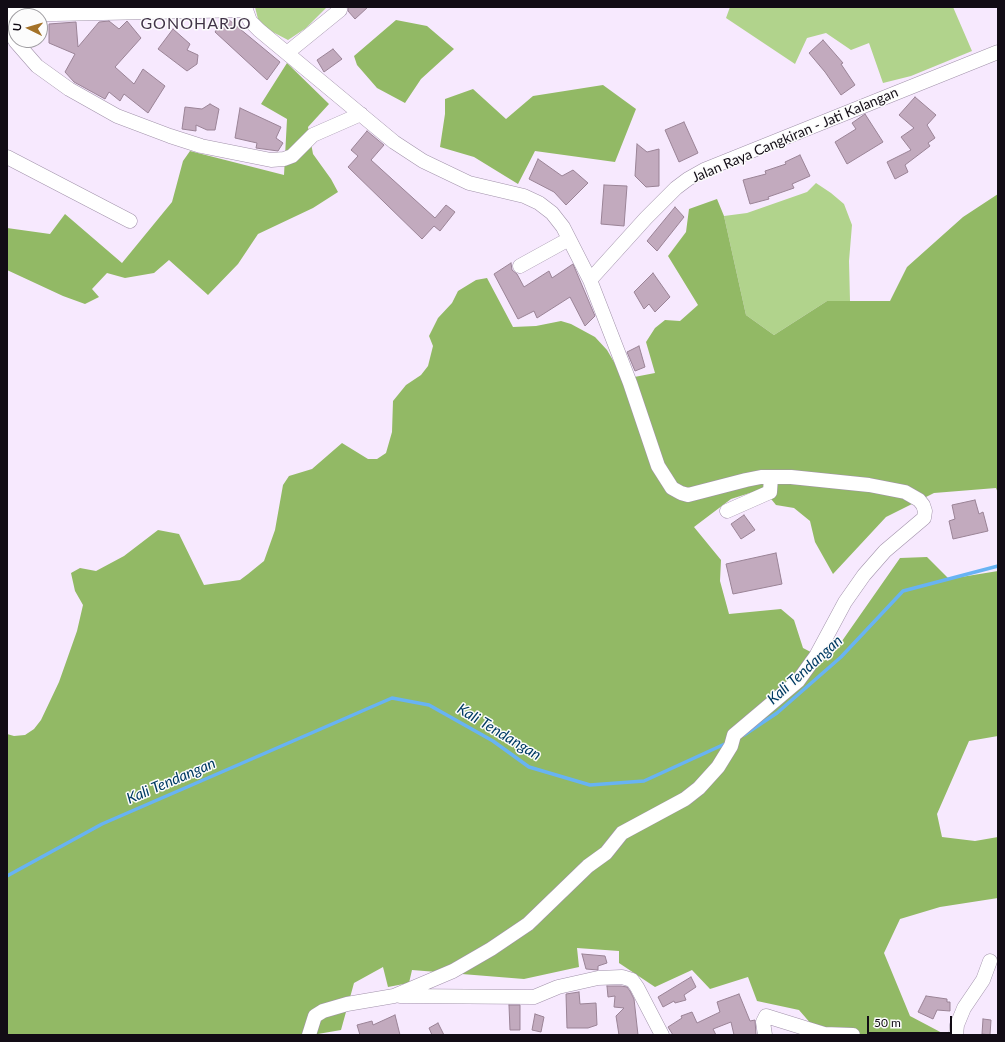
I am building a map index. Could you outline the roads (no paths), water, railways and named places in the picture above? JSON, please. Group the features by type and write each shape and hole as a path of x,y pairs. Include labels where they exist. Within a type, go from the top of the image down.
{"street":[{"path":"7,15 246,9 250,21 259,30 394,142 440,170 469,183 524,196 539,203 552,213 569,239 590,280 630,383 658,466 672,488 681,494 688,495 746,480 771,477 791,477 838,482 904,492 919,500 923,505 924,518 885,551 864,575 845,602 816,656 798,681 732,740 718,768 700,788 685,799 622,832 606,853 588,866 528,924 491,949 453,971 394,996"},
{"path":"287,52 340,10"},
{"path":"7,26 16,42 37,66 68,89 117,116 201,146 271,160 284,159 292,156 313,135 361,114"},
{"name":"Jalan Raya Cangkiran - Jati Kalangan","path":"590,280 676,188 693,176 704,170 998,52"},
{"path":"7,157 130,221"},
{"path":"520,266 569,239"},
{"path":"727,511 770,492 771,477"},
{"path":"956,1035 957,1025 964,1008 983,980 990,961"},
{"path":"309,1035 315,1016 323,1010 347,1004 394,996 534,997 558,987 598,978 622,977 632,980 637,987 662,1035"},
{"path":"765,1035 763,1022 766,1016 824,1034 852,1035"}],"waterway":[{"name":"Kali Tendangan","path":"744,735 777,713 841,657 903,591 998,566"},
{"name":"Kali Tendangan","path":"7,876 102,824 392,698 429,705 493,741 529,767 590,785 644,781 727,743"}],"district":[{"name":"GONOHARJO","path":"196,24"}]}
